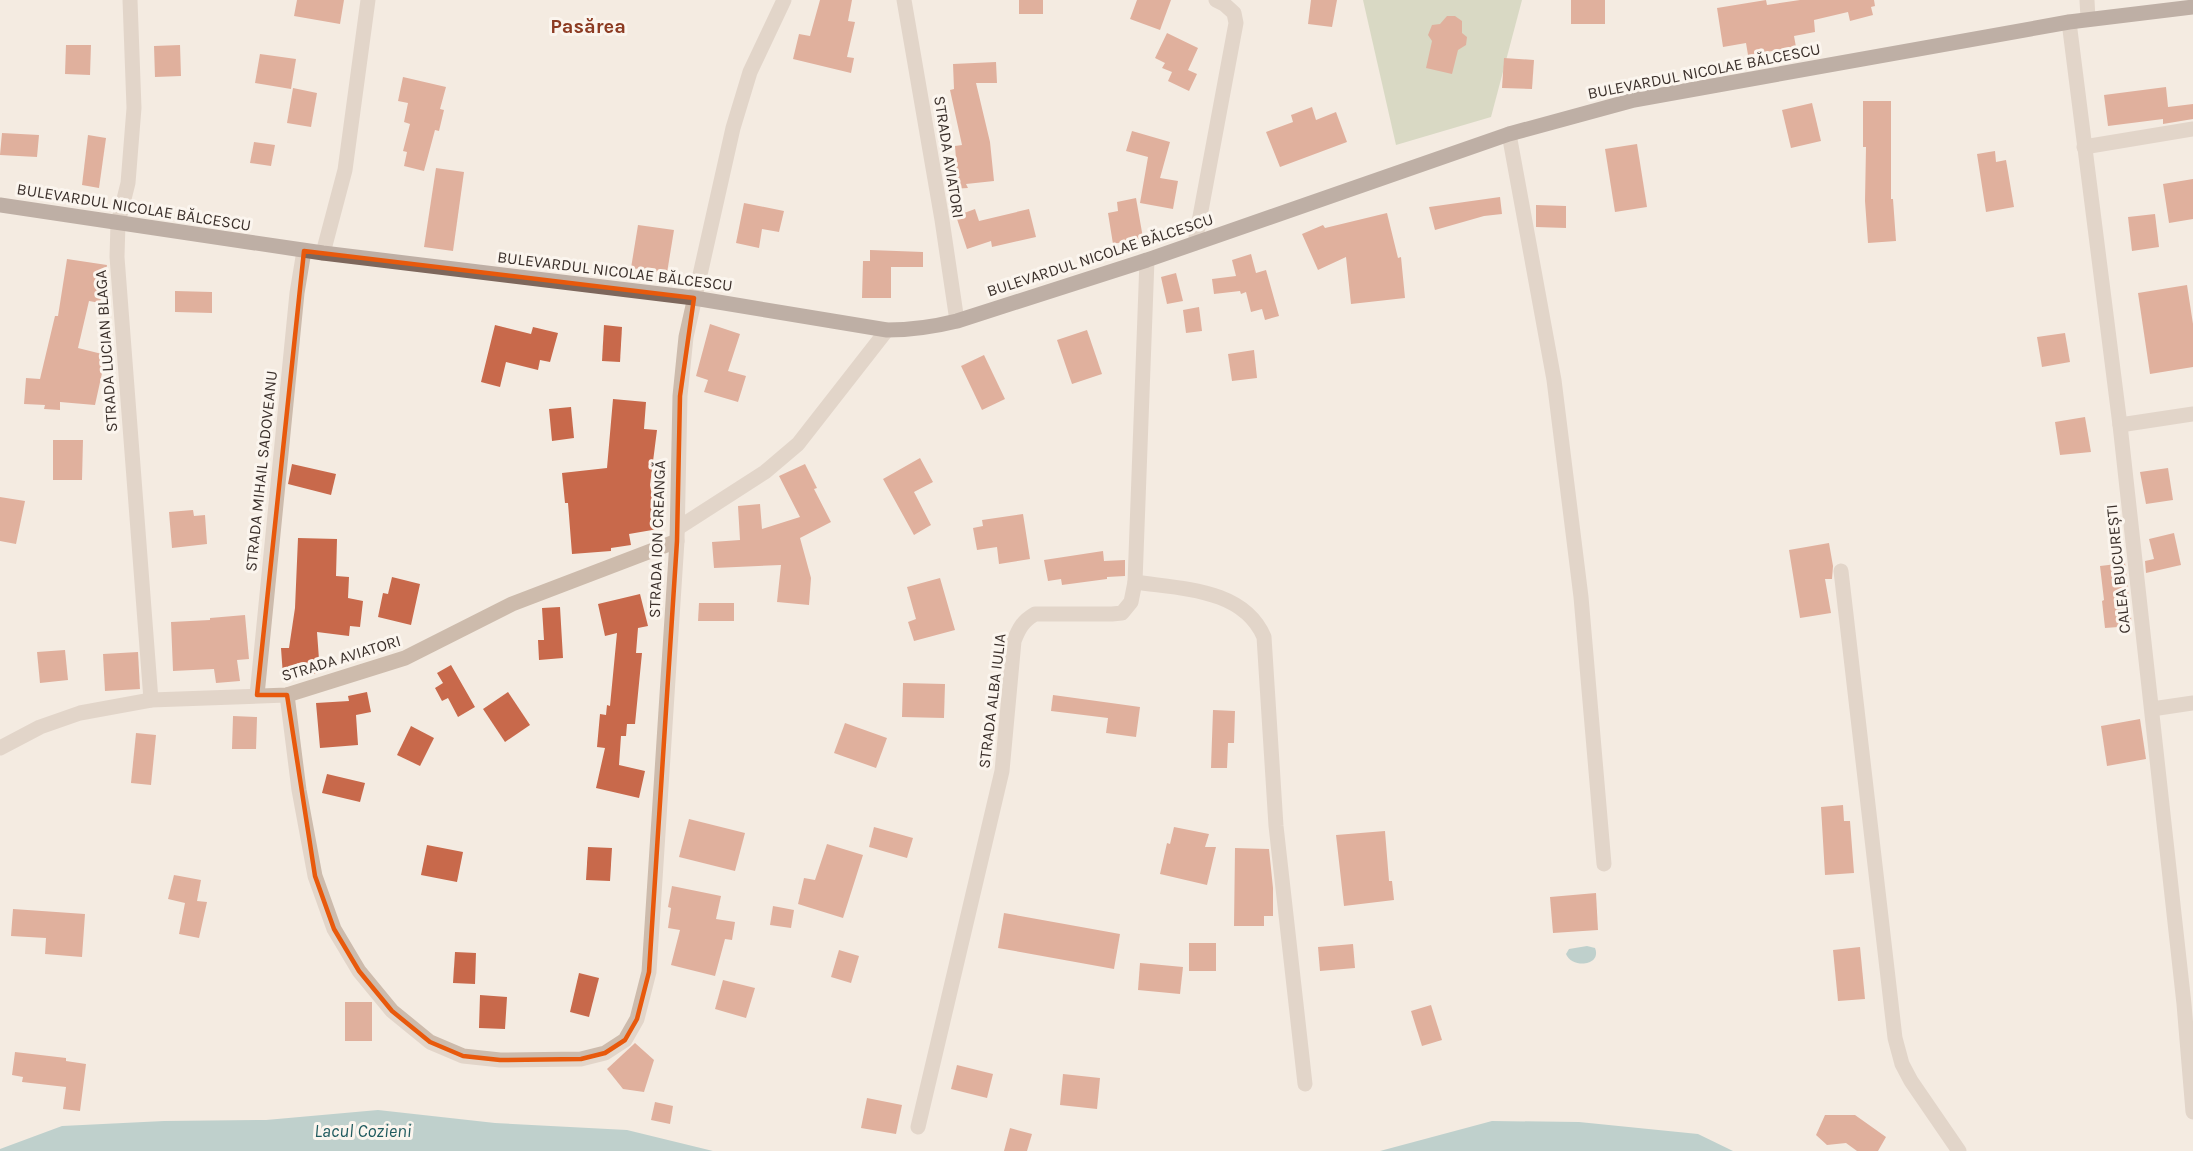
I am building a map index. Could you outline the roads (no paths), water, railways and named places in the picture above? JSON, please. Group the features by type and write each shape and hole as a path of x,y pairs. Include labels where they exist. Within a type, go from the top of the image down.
{"main road":[{"name":"BULEVARDUL NICOLAE BĂLCESCU","path":"0,205 323,254 694,298 887,330 929,327 957,321 1147,260 1509,134 1634,100 2069,22 2193,6"}],"street":[{"name":"STRADA LUCIAN BLAGA","path":"130,0 134,108 128,183 118,223 117,257 151,700"},
{"path":"323,254 345,170 368,0"},
{"name":"STRADA ION CREANGĂ","path":"287,695 299,790 315,876 334,929 359,971 392,1011 430,1042 463,1056 500,1060 581,1059 605,1053 625,1040 638,1019 648,972 678,535 680,396 686,337 733,128 750,72 773,19 784,0"},
{"name":"STRADA AVIATORI","path":"904,0 957,321"},
{"path":"1195,243 1236,23 1234,13 1216,0"},
{"path":"2087,0 2088,19"},
{"name":"CALEA BUCUREȘTI","path":"2069,22 2120,425 2188,1003 2193,1112"},
{"path":"2084,147 2193,129"},
{"path":"1509,134 1554,380 1581,597 1604,864"},
{"name":"STRADA MIHAIL SADOVEANU","path":"257,695 297,293 304,251"},
{"name":"STRADA ALBA IULIA","path":"918,1127 1002,771 1014,641 1019,628 1025,619 1035,614 1122,613 1131,602 1135,582 1147,260"},
{"name":"STRADA AVIATORI","path":"0,748 40,727 80,713 151,700 287,695 405,658 512,603 678,535 765,472 798,444 887,330"},
{"path":"2120,425 2193,414"},
{"path":"1841,571 1894,1038 1902,1064 1911,1081 1959,1151"},
{"path":"1135,582 1203,592 1229,601 1248,613 1259,625 1264,636 1276,826 1305,1084"},
{"path":"2152,709 2193,703"}],"water":[{"path":"1587,946 1595,948 1596,954 1590,962 1574,962 1566,954 1569,949"},
{"name":"Lacul Cozieni","path":"378,1110 495,1123 627,1130 713,1151 0,1151 0,1149 62,1126 164,1121 266,1120"},
{"path":"1492,1121 1579,1122 1698,1134 1733,1151 1380,1151"}],"district":[{"name":"Pasărea","path":"588,26"}]}
